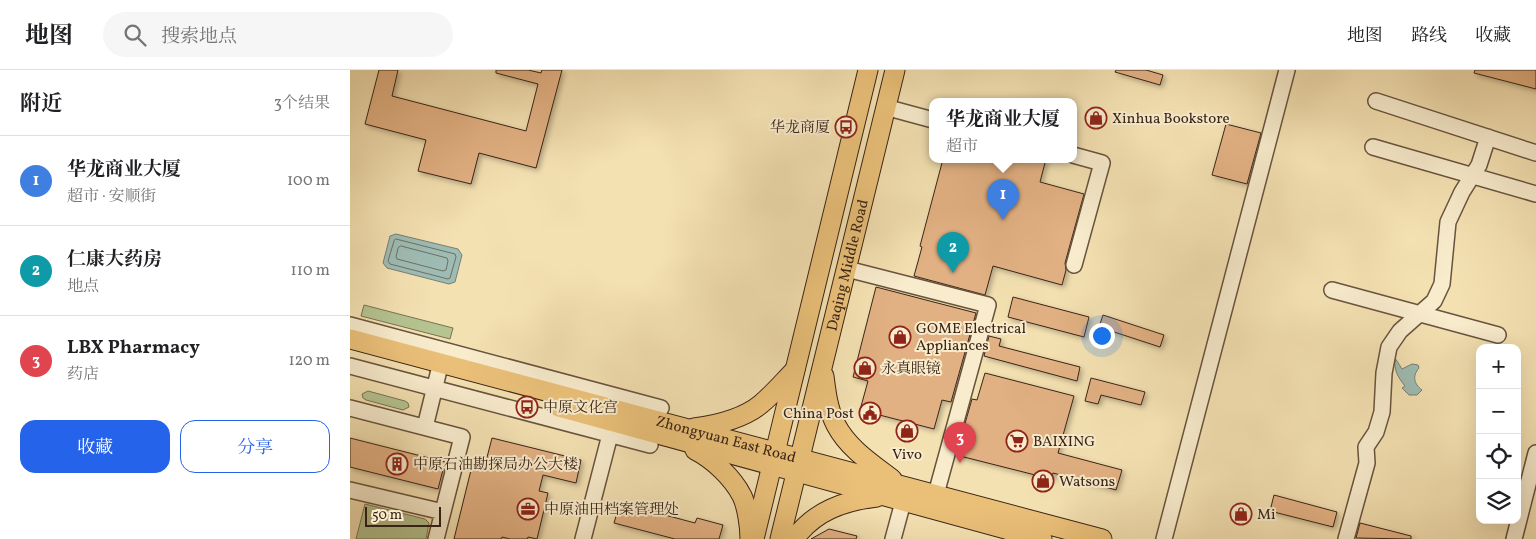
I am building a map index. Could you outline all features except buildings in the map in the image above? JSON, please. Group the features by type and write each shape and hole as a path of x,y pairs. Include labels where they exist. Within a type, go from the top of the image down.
{"main road":[{"name":"Daqing Middle Road","path":"752,539 774,458 868,70"},
{"name":"Daqing Middle Road","path":"780,539 894,70"},
{"name":"Zhongyuan East Road","path":"350,339 438,375 690,429 774,458 901,493 1042,539"},
{"name":"Zhongyuan East Road","path":"350,352 438,375 612,428 774,458"},
{"path":"822,368 828,402 835,424 848,443 901,493"},
{"path":"690,429 708,426 748,412 761,404 796,369"},
{"path":"672,438 709,457 726,475 743,497 752,539"},
{"name":"Zhongyuan East Road","path":"798,465 882,496 901,493 936,494 1102,539"},
{"path":"794,539 806,524 831,508 848,502 882,496"}],"street":[{"path":"1164,539 1287,70"},
{"path":"1376,100 1536,153"},
{"path":"886,107 929,119"},
{"path":"1346,539 1367,463 1366,448 1376,432 1382,412 1384,373 1389,347 1400,331 1434,301 1439,291 1442,284 1448,222 1484,153 1488,136"},
{"path":"1373,147 1536,194"},
{"path":"1074,265 1102,162 1077,156"},
{"path":"846,269 988,305 936,494"},
{"path":"1332,290 1498,335"},
{"path":"350,325 661,408"},
{"path":"350,366 438,375 424,427"},
{"path":"350,408 462,437 436,539"},
{"path":"583,539 612,428 650,445"},
{"path":"1514,539 1536,453"},
{"path":"350,490 443,512"},
{"path":"893,539 901,493"}],"green space":[{"path":"364,305 453,328 450,339 361,316"},
{"path":"368,391 405,401 409,407 403,410 366,400 362,394"},
{"path":"365,504 425,519 429,523 426,539 356,539"}],"water":[{"path":"396,234 458,249 462,255 455,282 449,284 387,268 383,263 390,236"},
{"path":"1395,358 1402,369 1412,364 1418,365 1419,368 1415,374 1415,380 1422,390 1417,395 1409,395 1402,388 1405,386 1397,373"}],"place":[{"name":"Xinhua Bookstore","path":"1096,118"},
{"name":"华龙商厦","path":"846,127"},
{"name":"华龙商业大厦","path":"1003,220"},
{"name":"仁康大药房","path":"953,273"},
{"name":"GOME Electrical Appliances","path":"900,337"},
{"name":"永真眼镜","path":"865,368"},
{"name":"中原文化宫","path":"527,407"},
{"name":"China Post","path":"870,413"},
{"name":"Vivo","path":"907,431"},
{"name":"BAIXING","path":"1017,441"},
{"name":"LBX Pharmacy","path":"960,463"},
{"name":"中原石油勘探局办公大楼","path":"397,464"},
{"name":"Watsons","path":"1043,481"},
{"name":"中原油田档案管理处","path":"528,509"},
{"name":"Mi","path":"1241,514"}]}
